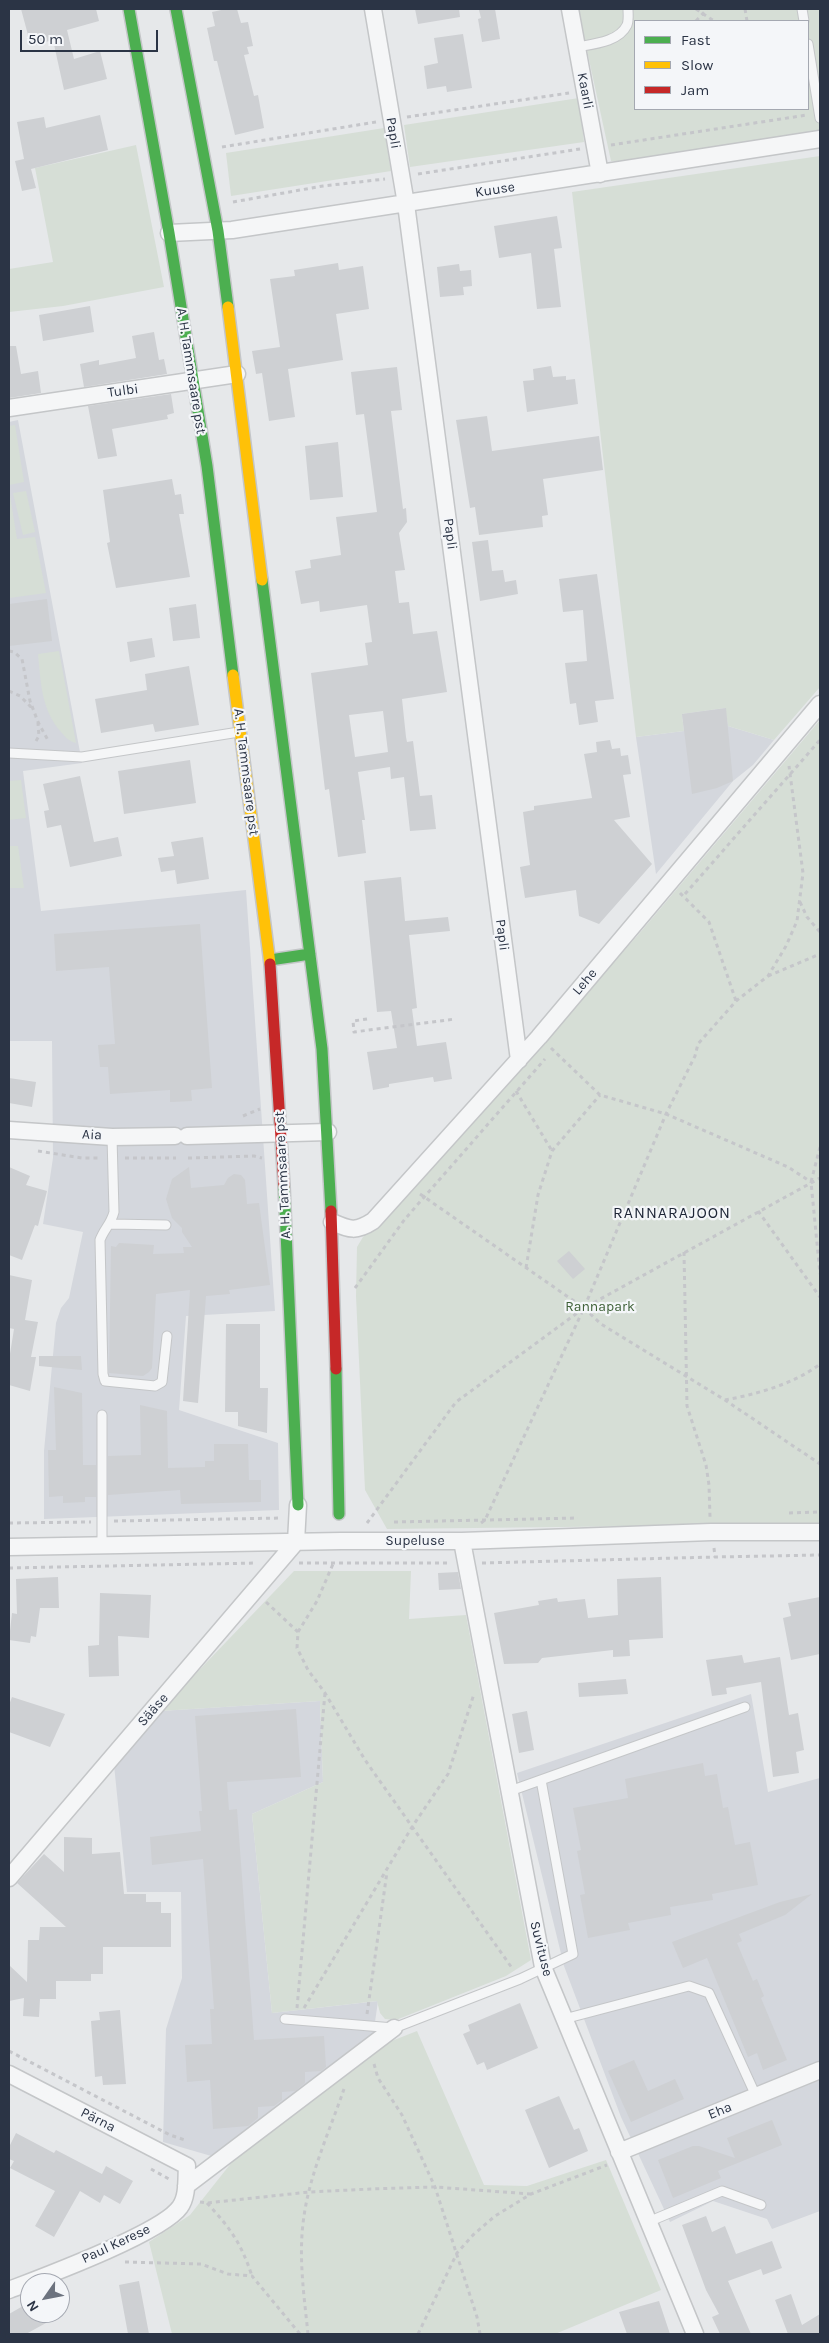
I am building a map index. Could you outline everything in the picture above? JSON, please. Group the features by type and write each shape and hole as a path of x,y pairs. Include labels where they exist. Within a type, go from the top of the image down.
{"street":[{"name":"A. H. Tammsaare pst","path":"129,9 169,233 207,466 270,960 282,1134 298,1505 296,1542"},
{"path":"176,9 218,231 322,1049 332,1222 340,1541"},
{"name":"Papli","path":"373,9 406,204 519,1060"},
{"name":"Kaarli","path":"570,9 600,174"},
{"name":"Kuuse","path":"169,233 218,231 406,204 820,139"},
{"name":"Tulbi","path":"9,408 237,374"},
{"name":"Lehe","path":"332,1222 348,1229 361,1229 373,1221 539,1037 820,704"},
{"path":"270,960 310,954"},
{"name":"Aia","path":"9,1130 112,1136 328,1132"},
{"name":"Supeluse","path":"9,1547 340,1541 462,1541 711,1532 820,1532"},
{"name":"Suvituse","path":"462,1541 543,1967 616,2158 648,2222 695,2334"},
{"name":"Sääse","path":"9,1878 296,1542"},
{"name":"Paul Kerese","path":"9,2290 119,2244 159,2224 180,2207 185,2192 394,2028"},
{"name":"Eha","path":"616,2158 820,2070"},
{"name":"Pärna","path":"9,2074 187,2166 185,2192"}],"lane":[{"path":"577,47 610,39 623,31 628,24 628,9"},
{"path":"809,50 820,116"},
{"path":"9,752 82,757 240,732"},
{"path":"112,1136 114,1212 111,1224 103,1232 100,1240 103,1374 105,1381 155,1386 162,1382 167,1336"},
{"path":"111,1224 166,1225"},
{"path":"102,1415 102,1545"},
{"path":"510,1791 745,1707"},
{"path":"285,2019 394,2028 520,1979 573,1954 541,1780"},
{"path":"564,2019 689,1986 709,1993 756,2096"},
{"path":"648,2222 722,2191 761,2205"}],"path":[{"path":"696,9 713,20"},
{"path":"697,20 707,9"},
{"path":"214,204 281,195 323,186 400,177 596,147 820,116"},
{"path":"9,651 14,652 22,659 24,674 38,722"},
{"path":"9,691 20,696 33,709"},
{"path":"677,903 820,740"},
{"path":"768,976 790,938 797,921 803,873 791,774 784,746"},
{"path":"669,882 709,922 736,1001"},
{"path":"800,902 807,917 820,932"},
{"path":"462,1541 485,1520 584,1308 666,1114 695,1056 698,1044 736,1001 768,976 820,954"},
{"path":"367,1019 352,1021 354,1032 455,1019"},
{"path":"539,1037 600,1095 666,1114 788,1167 811,1182"},
{"path":"352,1296 355,1287 406,1219 559,1042"},
{"path":"506,1074 552,1151"},
{"path":"526,1268 538,1196 552,1151 600,1095"},
{"path":"235,1117 258,1111 264,1104"},
{"path":"820,1147 811,1182 820,1274"},
{"path":"33,1150 82,1158 176,1158"},
{"path":"367,1523 456,1402 584,1308 684,1251 820,1178"},
{"path":"405,1184 584,1308 601,1324 725,1400 820,1464"},
{"path":"758,1212 820,1297"},
{"path":"684,1251 687,1406 706,1465 710,1515"},
{"path":"725,1400 756,1394 786,1382 820,1364"},
{"path":"9,1523 264,1519"},
{"path":"333,1563 317,1601 298,1632 298,1648 308,1670 325,1693 365,1760 520,1979"},
{"path":"9,1568 251,1564"},
{"path":"255,1591 298,1632"},
{"path":"296,2020 412,1827 448,1774 475,1688"},
{"path":"296,2020 325,1693"},
{"path":"365,2025 387,1869"},
{"path":"370,2047 378,2078 402,2115 435,2187 477,2317 480,2334"},
{"path":"9,2051 170,2135 185,2140"},
{"path":"308,2334 301,2271 304,2217 309,2192 345,2086"},
{"path":"418,2334 457,2253 495,2216 531,2194 616,2158"},
{"path":"207,2204 309,2192 435,2187 531,2194"},
{"path":"185,2192 207,2204 232,2230 246,2258 252,2276 300,2334"},
{"path":"116,2262 201,2264 228,2274 252,2276"}],"shaded area":[{"path":"18,420 82,763 23,771 41,911 246,890 275,1311 186,1316 179,1410 278,1443 279,1510 44,1519 44,1451 56,1323 61,1308 69,1298 83,1232 43,1224 53,1158 52,1041 9,1041 9,422"},
{"path":"726,708 728,726 774,740 753,765 733,781 656,874 636,737 684,731 682,714"},
{"path":"751,1694 768,1792 820,1778 820,2211 772,2229 767,2219 713,2201 670,2222 621,2117 564,1966 517,1773"},
{"path":"320,1701 323,1782 252,1814 272,2013 378,2001 370,2057 232,2162 163,2142 166,2029 182,1978 181,1892 127,1892 114,1765 160,1711"}],"green space":[{"path":"578,9 820,9 820,133 630,163 611,161"},
{"path":"579,98 584,142 410,167 404,125"},
{"path":"384,128 391,171 231,196 226,153"},
{"path":"136,145 164,287 63,306 9,312 9,269 53,262 35,168"},
{"path":"820,156 820,687 774,740 728,726 725,708 682,714 684,731 636,737 572,192"},
{"path":"15,425 24,482 9,485 9,426"},
{"path":"9,489 17,539 35,537 46,593 9,598"},
{"path":"26,491 35,532 23,535 13,493"},
{"path":"59,651 76,743 66,737 54,723 43,695 38,654"},
{"name":"Rannapark","path":"820,720 820,1524 387,1529 365,1490 356,1296 357,1247 363,1237 392,1211 638,935"},
{"path":"21,780 26,818 9,820 9,781"},
{"path":"9,846 18,846 24,888 9,888"},
{"path":"294,1571 411,1571 409,1619 466,1615 531,1960 506,1976 396,2020 385,2019 380,2013 377,2001 272,2013 252,1814 323,1782 320,1701 160,1711"},
{"path":"417,2031 484,2185 527,2186 606,2160 661,2290 555,2334 172,2334 149,2242 190,2215 232,2162 389,2042"}],"building":[{"path":"21,9 96,9 99,21 67,30 74,59 100,51 107,79 64,90 53,40 31,46"},
{"path":"237,9 241,23 248,22 253,46 247,47 249,54 244,55 254,96 258,95 264,128 235,135 217,61 214,61 207,28 215,26 212,12"},
{"path":"415,9 459,9 460,17 418,24"},
{"path":"495,9 500,39 482,42 478,19 481,18 479,10"},
{"path":"463,34 472,88 447,92 446,86 427,89 424,66 438,63 434,38"},
{"path":"100,115 108,150 31,169 36,188 22,191 15,161 24,159 17,122 44,117 46,128"},
{"path":"557,216 562,248 554,249 561,307 537,309 531,253 499,258 494,226"},
{"path":"338,263 339,270 363,266 369,309 336,314 343,360 288,369 295,417 269,421 262,373 256,374 252,351 280,347 270,279 295,276 294,270"},
{"path":"459,264 460,271 471,270 472,286 463,287 464,295 440,297 437,267"},
{"path":"90,306 94,332 43,341 39,315"},
{"path":"154,332 159,360 164,359 167,374 84,387 80,364 99,360 99,365 136,358 132,336"},
{"path":"9,346 16,346 21,374 38,371 41,393 9,398"},
{"path":"551,366 553,377 566,376 566,380 575,379 578,404 527,412 523,381 534,380 533,369"},
{"path":"397,367 402,410 391,411 403,509 406,508 407,522 399,533 405,570 395,571 399,603 409,602 413,634 437,631 447,692 402,699 407,742 413,741 420,796 432,795 436,829 410,831 404,777 391,779 390,767 358,772 365,820 362,820 366,853 338,857 329,789 325,790 311,673 368,665 365,643 372,642 367,605 320,612 319,601 301,604 295,571 311,568 310,560 341,555 336,517 377,512 364,414 356,415 351,372","holes":["383,711 388,752 355,757 349,715"]},
{"path":"171,394 174,413 167,415 168,419 112,429 117,456 98,459 88,406"},
{"path":"487,416 492,451 599,436 603,470 543,479 548,515 542,516 543,527 479,535 475,507 470,508 456,420"},
{"path":"338,442 343,497 310,500 305,446"},
{"path":"172,479 175,495 181,494 184,514 179,514 190,577 116,588 107,543 110,542 103,490"},
{"path":"488,540 492,571 503,570 505,582 516,580 518,594 480,601 472,542"},
{"path":"597,574 614,699 595,701 598,722 579,725 576,703 570,704 565,663 587,661 583,610 563,612 559,579"},
{"path":"47,599 52,641 9,646 9,604"},
{"path":"196,604 200,638 173,641 169,608"},
{"path":"152,638 155,657 130,662 127,642"},
{"path":"189,666 199,725 155,732 153,724 101,733 95,699 147,690 145,674"},
{"path":"726,708 733,781 717,788 692,794 682,714"},
{"path":"610,740 612,749 620,748 621,756 628,755 631,774 623,775 630,817 614,820 652,864 599,924 579,916 576,890 525,898 520,867 530,865 523,812 534,810 534,806 592,798 584,754 597,752 596,742"},
{"path":"190,760 196,803 124,814 118,771"},
{"path":"80,776 94,842 118,837 122,856 70,867 61,825 47,828 44,811 49,810 43,784"},
{"path":"203,837 209,879 177,884 175,870 161,872 158,858 174,856 171,842"},
{"path":"401,877 405,921 448,917 450,931 409,935 417,1008 412,1009 417,1046 446,1042 452,1079 434,1082 433,1077 389,1084 389,1087 373,1090 367,1052 397,1048 391,1011 377,1012 364,881"},
{"path":"200,924 212,1088 191,1090 192,1101 170,1102 170,1090 110,1094 108,1067 100,1067 98,1045 115,1044 109,967 56,971 54,934"},
{"path":"9,1078 36,1082 32,1107 9,1103"},
{"path":"9,1167 30,1176 26,1185 47,1191 38,1226 35,1225 22,1260 9,1255"},
{"path":"189,1167 191,1188 224,1185 228,1178 234,1174 241,1175 245,1180 247,1204 259,1203 270,1285 229,1290 230,1294 206,1296 198,1403 183,1401 190,1290 156,1294 152,1368 149,1372 143,1376 109,1373 111,1246 116,1247 119,1243 154,1245 153,1254 184,1253 183,1247 192,1247 182,1232 182,1228 172,1218 166,1199 172,1179"},
{"path":"569,1251 585,1269 573,1279 557,1261"},
{"path":"9,1275 32,1280 25,1320 38,1322 31,1357 36,1357 30,1391 9,1385 9,1360 14,1329 9,1328"},
{"path":"226,1324 260,1324 260,1388 268,1388 267,1433 238,1426 238,1412 225,1412"},
{"path":"39,1356 81,1356 82,1370 39,1366"},
{"path":"54,1387 82,1393 83,1465 96,1465 96,1497 85,1497 85,1502 63,1503 63,1496 49,1497 48,1450 56,1450"},
{"path":"140,1405 167,1411 168,1468 205,1467 205,1461 214,1461 214,1444 248,1444 249,1480 261,1480 261,1502 181,1504 180,1490 108,1495 108,1456 141,1455"},
{"path":"458,1572 461,1589 439,1590 438,1573"},
{"path":"58,1577 59,1608 40,1608 36,1637 31,1636 30,1643 9,1640 12,1613 17,1614 16,1579"},
{"path":"661,1577 663,1638 629,1640 630,1656 613,1657 613,1650 542,1658 538,1663 504,1664 494,1613 539,1605 538,1601 557,1598 558,1602 585,1599 588,1618 618,1615 617,1579"},
{"path":"100,1593 151,1595 149,1638 118,1636 119,1676 89,1677 88,1646 99,1645"},
{"path":"820,1597 820,1654 791,1660 783,1618 791,1616 788,1603"},
{"path":"742,1655 744,1663 780,1657 789,1715 798,1713 804,1750 796,1752 799,1773 773,1777 761,1682 726,1688 727,1694 712,1696 706,1660"},
{"path":"626,1679 628,1694 579,1697 578,1683"},
{"path":"12,1697 65,1714 50,1747 9,1732 9,1705"},
{"path":"296,1709 301,1777 227,1782 229,1810 237,1809 254,2040 324,2036 326,2067 321,2071 305,2072 305,2083 295,2091 282,2092 282,2100 274,2106 258,2107 258,2118 248,2126 213,2129 210,2080 187,2082 185,2045 212,2044 210,2009 214,2009 203,1859 152,1865 150,1837 201,1831 199,1811 202,1811 195,1716"},
{"path":"527,1711 534,1750 519,1753 512,1714"},
{"path":"703,1763 705,1776 717,1774 723,1808 728,1807 735,1845 750,1842 758,1885 712,1894 713,1900 670,1907 671,1915 628,1923 630,1930 588,1938 580,1895 585,1894 577,1851 581,1850 573,1808 628,1798 625,1779"},
{"path":"64,1837 92,1838 92,1854 120,1852 124,1894 146,1894 146,1902 161,1902 161,1913 171,1913 171,1947 103,1947 103,1974 91,1974 91,1981 56,1981 56,1999 40,1999 39,2017 23,2016 24,1998 9,2001 9,1965 27,1982 28,1940 39,1940 40,1927 66,1927 17,1883 44,1854 64,1872"},
{"path":"812,1894 785,1915 739,1934 742,1941 737,1943 753,1981 757,1979 764,1996 761,1998 787,2060 763,2070 757,2053 748,2057 707,1958 683,1968 672,1942 780,1902"},
{"path":"520,2003 538,2048 487,2070 484,2062 477,2065 463,2034 470,2031 468,2025"},
{"path":"120,2010 126,2084 103,2085 102,2076 95,2077 91,2021 100,2020 99,2012"},
{"path":"634,2060 648,2091 675,2079 684,2099 631,2122 608,2071"},
{"path":"559,2096 574,2130 579,2128 588,2151 549,2168 525,2110"},
{"path":"772,2120 782,2145 718,2171 721,2178 673,2198 658,2160 693,2146 699,2146 735,2158 727,2138"},
{"path":"16,2133 54,2153 56,2150 102,2174 106,2166 133,2181 120,2204 104,2195 100,2203 80,2191 54,2237 35,2226 55,2191 10,2168 14,2161 9,2159 9,2147"},
{"path":"706,2216 712,2232 725,2226 736,2254 772,2241 782,2268 763,2275 761,2269 728,2281 751,2334 720,2334 712,2317 719,2314 706,2290 682,2225"},
{"path":"139,2281 149,2334 128,2334 119,2285"},
{"path":"791,2294 802,2325 820,2314 820,2334 788,2334 775,2300"},
{"path":"659,2301 670,2334 627,2334 619,2312"},
{"path":"20,2308 20,2323 46,2323 26,2334 9,2334 9,2314"}],"traffic: fast":[{"path":"129,9 169,233 207,466 233,675"},
{"path":"176,9 218,231 228,307"},
{"path":"262,580 322,1049 331,1211"},
{"path":"270,960 310,954"},
{"path":"284,1186 298,1505"},
{"path":"336,1369 339,1514"}],"traffic: slow":[{"path":"228,307 262,580"},
{"path":"233,675 270,964"}],"traffic: jam":[{"path":"270,964 284,1186"},
{"path":"331,1211 336,1369"}],"district":[{"name":"RANNARAJOON","path":"672,1213"}]}
